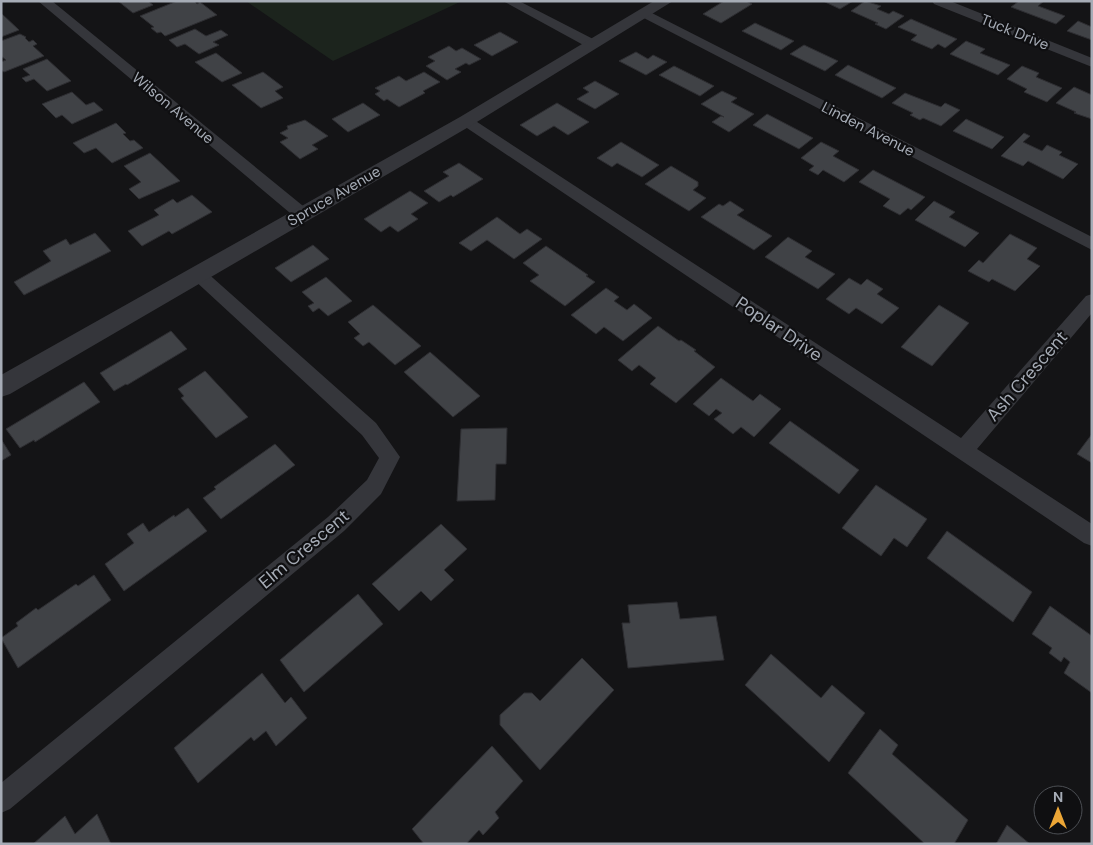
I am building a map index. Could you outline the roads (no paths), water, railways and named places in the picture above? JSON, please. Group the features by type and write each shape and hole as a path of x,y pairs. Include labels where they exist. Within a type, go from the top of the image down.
{"street":[{"name":"Wilson Avenue","path":"44,1 302,214"},
{"path":"509,1 592,44"},
{"name":"Spruce Avenue","path":"1,387 466,121 665,1"},
{"name":"Tuck Drive","path":"938,1 1092,63"},
{"name":"Linden Avenue","path":"644,13 1092,244"},
{"name":"Poplar Drive","path":"466,121 1092,536"},
{"name":"Elm Crescent","path":"1,800 336,524 374,487 390,457 369,428 198,274"},
{"name":"Ash Crescent","path":"963,451 1092,301"}]}
